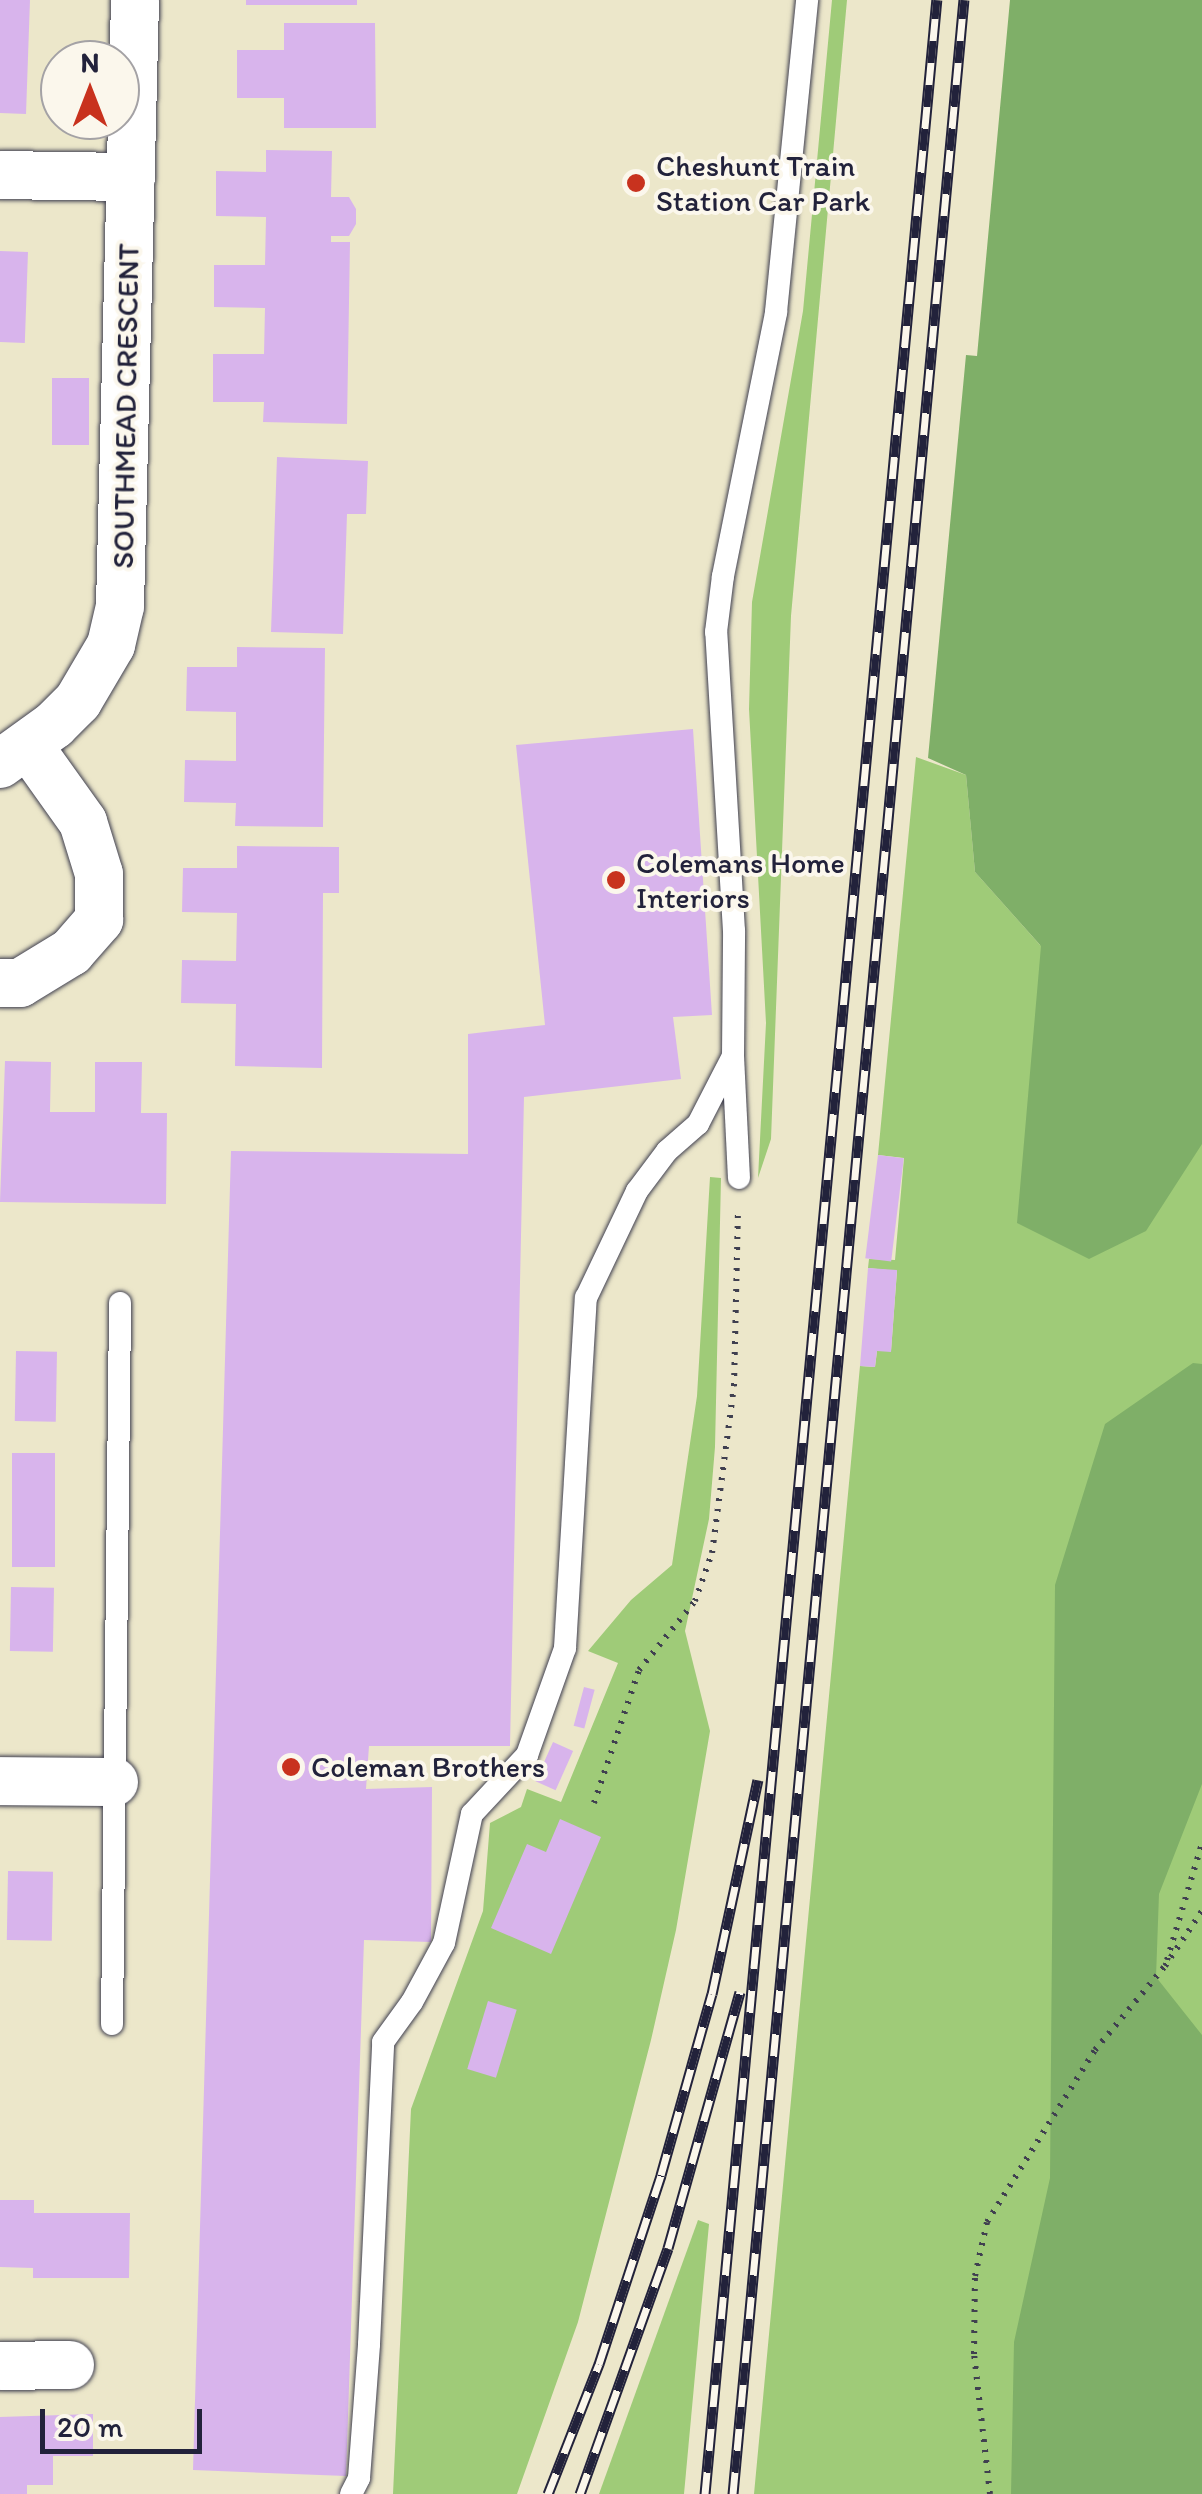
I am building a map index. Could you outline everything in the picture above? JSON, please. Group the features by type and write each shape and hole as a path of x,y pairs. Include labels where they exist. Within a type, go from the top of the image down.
{"street":[{"name":"SOUTHMEAD CRESCENT","path":"14,754 66,713 96,674 111,645 120,606 135,0"},
{"path":"0,175 130,177"},
{"path":"0,983 20,983 71,952 99,920 99,874 83,822 14,754"},
{"path":"0,1781 114,1782"},
{"path":"0,2366 70,2365"}],"lane":[{"path":"739,1178 733,1056 734,931 716,632 722,576 776,312 807,0"},
{"path":"352,2494 359,2478 369,2344 383,2042 412,2002 444,1943 472,1814 528,1755 566,1648 586,1298 637,1191 667,1150 698,1124 733,1056"},
{"path":"112,2024 120,1304"}],"path":[{"path":"594,1803 639,1670 695,1601 712,1553 734,1386 739,1178"},
{"path":"1165,1966 1202,1843"},
{"path":"990,2494 974,2354 975,2276 988,2222 1095,2050 1165,1966 1202,1911"}],"green space":[{"path":"832,0 847,0 791,616 771,1139 758,1178 766,1023 749,709 752,602 803,311"},
{"path":"1010,0 1202,0 1202,1144 1146,1231 1089,1259 1017,1223 1041,946 975,872 966,775 928,758 966,355 977,356"},
{"path":"1202,0 1202,2494 754,2494 860,1366 875,1367 877,1351 891,1351 897,1271 868,1268 869,1259 895,1260 904,1158 878,1155 916,757 966,775 975,872 1040,945"},
{"path":"710,1177 721,1178 715,1447 709,1519 685,1631 710,1731 676,1930 651,2040 578,2322 517,2494 393,2494 411,2109 483,1911 490,1823 521,1807 527,1789 561,1802 618,1663 588,1651 631,1600 672,1565 697,1396"},
{"path":"1193,1363 1202,1364 1202,1784 1159,1894 1156,1977 1202,2035 1202,2494 1011,2494 1014,2342 1050,2178 1055,1585 1105,1424"},
{"path":"698,2220 709,2224 684,2494 599,2494"}],"building":[{"path":"0,0 30,0 26,114 0,113"},
{"path":"246,0 357,0 357,5 246,5"},
{"path":"284,23 375,23 376,128 284,128 284,98 237,98 237,50 284,50"},
{"path":"266,150 332,151 331,197 349,197 356,209 356,224 349,236 331,236 331,242 350,242 347,424 263,422 264,402 213,402 213,354 264,354 265,308 214,307 214,265 265,265 266,217 216,216 216,171 266,172"},
{"path":"0,251 28,252 25,343 0,342"},
{"path":"52,378 89,378 89,445 52,445"},
{"path":"277,457 368,461 366,514 347,514 343,634 271,632"},
{"path":"237,647 325,648 323,827 235,826 236,803 184,802 185,760 236,761 236,712 186,711 187,667 237,667"},
{"name":"Coleman Brothers","path":"693,729 712,1015 673,1017 681,1079 524,1097 510,1746 369,1746 366,1789 432,1787 431,1942 364,1940 346,2476 193,2470 231,1151 468,1154 468,1034 545,1025 516,745"},
{"path":"237,846 339,847 339,893 323,893 322,1068 235,1066 236,1004 181,1003 182,960 236,961 237,913 182,912 183,868 237,868"},
{"path":"5,1061 51,1062 50,1112 95,1112 95,1062 142,1062 141,1113 167,1113 166,1204 0,1202"},
{"path":"878,1155 904,1158 891,1261 865,1258"},
{"path":"868,1268 897,1270 891,1352 877,1351 875,1367 860,1366"},
{"path":"16,1351 57,1352 56,1422 15,1421"},
{"path":"12,1453 55,1453 55,1567 12,1567"},
{"path":"11,1587 54,1588 53,1652 10,1651"},
{"path":"584,1687 595,1690 584,1728 574,1726"},
{"path":"553,1742 573,1751 556,1790 536,1781"},
{"path":"560,1819 601,1837 551,1954 491,1928 527,1844 546,1852"},
{"path":"8,1871 53,1872 52,1941 7,1940"},
{"path":"488,2001 517,2010 496,2078 467,2069"},
{"path":"0,2200 34,2200 34,2213 130,2213 129,2278 33,2278 33,2268 0,2267"},
{"path":"93,2414 93,2456 53,2456 53,2485 27,2485 27,2494 0,2494 0,2417"}],"railway":[{"path":"705,2494 937,0"},
{"path":"733,2494 964,0"},
{"path":"548,2494 599,2364 661,2175 712,1994 758,1780"},
{"path":"580,2494 668,2248 740,1992"}],"place":[{"name":"Cheshunt Train Station Car Park","path":"636,183"},
{"name":"Colemans Home Interiors","path":"616,880"},
{"name":"Coleman Brothers","path":"291,1767"}]}
